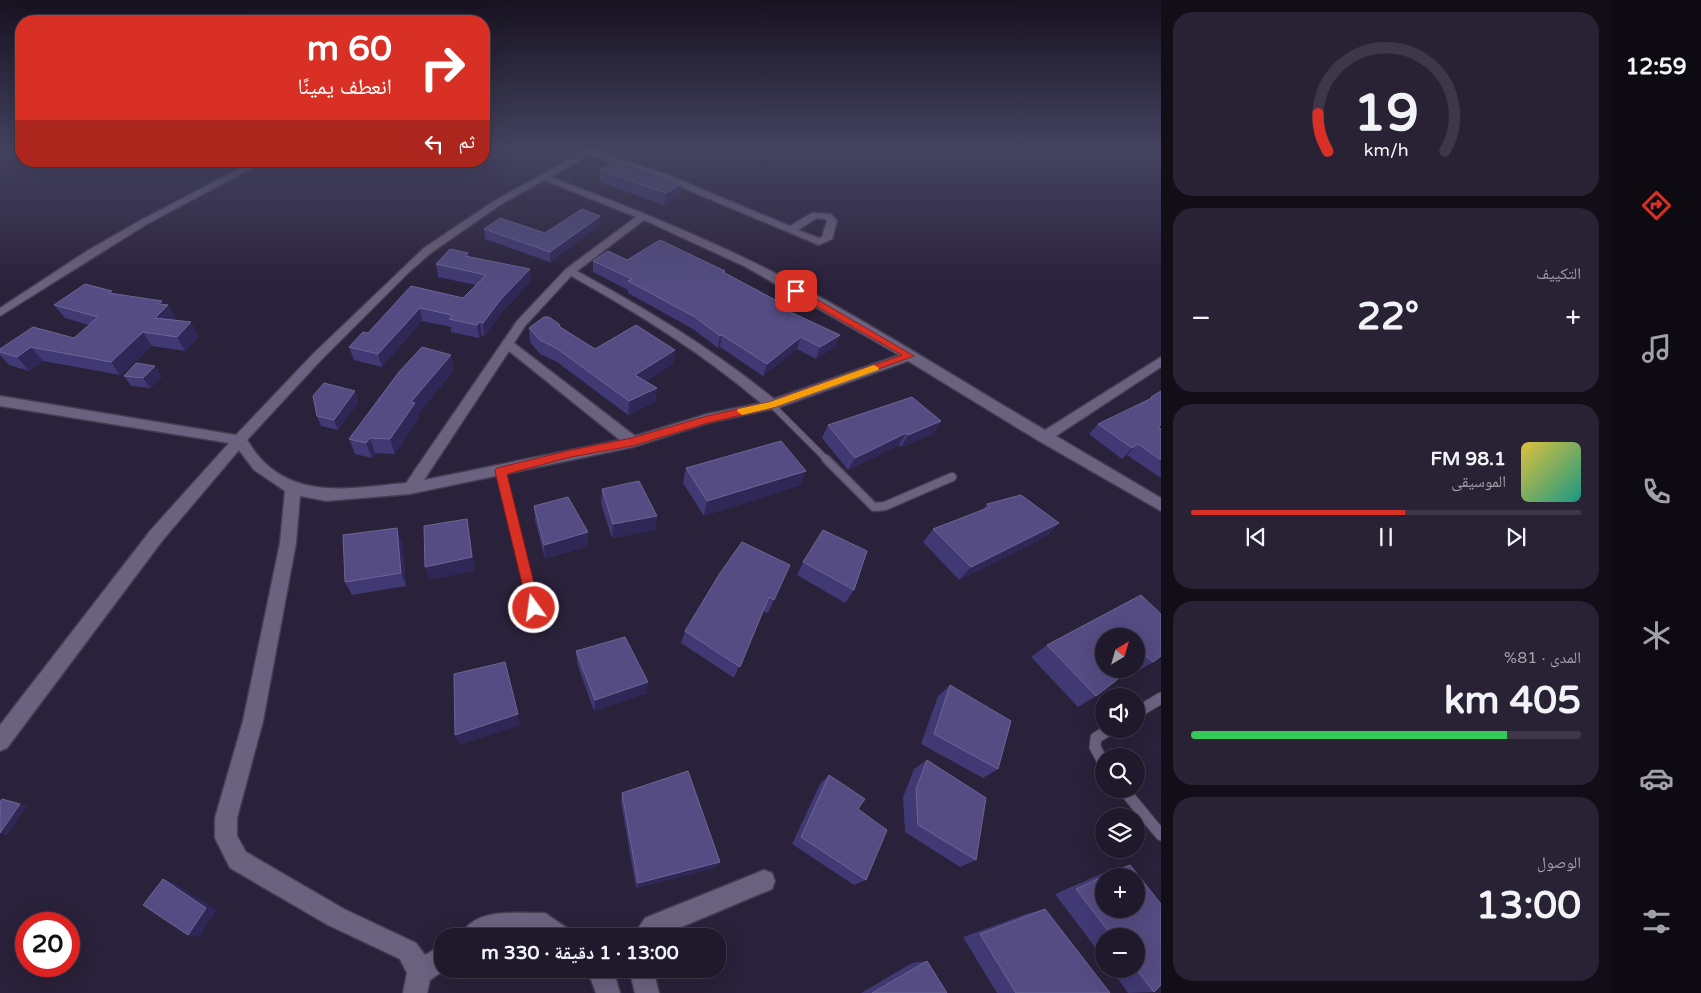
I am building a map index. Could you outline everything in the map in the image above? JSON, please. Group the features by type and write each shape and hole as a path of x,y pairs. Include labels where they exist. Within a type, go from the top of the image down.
{"street":[{"path":"0,313 129,231 198,194"},
{"path":"0,741 156,536 239,440 317,357 406,268 466,223 515,194"},
{"path":"588,194 643,216 750,265 909,356 1161,505"},
{"path":"707,194 792,229"},
{"path":"410,488 520,324 570,271 643,216"},
{"path":"570,271 685,338 736,374 772,405"},
{"path":"507,344 632,442"},
{"path":"0,401 239,440 260,466 293,489 326,496 410,488 500,471 632,442 707,419 772,405 909,356"},
{"path":"1044,437 1161,361"},
{"path":"293,489 288,543 253,721 226,818 226,838 238,860 336,917 408,951 416,962 417,983"},
{"path":"651,928 764,881"},
{"path":"486,928 489,926 545,925 549,928"},
{"path":"417,983 434,965"},
{"path":"604,978 608,993"},
{"path":"643,978 647,993"}],"lane":[{"path":"772,405 874,507 885,506 952,477"},
{"path":"500,471 534,608"},
{"path":"1145,708 1161,698"},
{"path":"1130,798 1161,835"}],"building":[{"path":"582,209 600,216 550,252 484,229 500,218 545,233"},
{"path":"660,240 725,271 723,272 779,302 775,305 840,335 820,347 801,337 767,364 722,335 720,336 695,317 628,281 632,279 593,261 608,251 627,260"},
{"path":"450,249 468,253 465,256 530,269 501,299 483,323 480,322 477,325 449,319 452,315 420,308 378,354 349,347 363,332 368,333 411,286 463,298 486,275 436,264"},
{"path":"85,284 112,291 109,293 162,301 159,304 168,305 155,318 191,322 177,337 143,332 111,362 31,347 17,357 0,352 0,349 33,327 74,338 98,317 54,305"},
{"path":"544,317 549,317 559,324 560,327 595,349 636,325 675,350 635,375 657,388 629,401 556,348 540,340 529,328"},
{"path":"422,347 451,355 411,402 415,403 390,439 370,438 366,443 349,439 399,372"},
{"path":"136,363 155,366 143,378 124,376"},
{"path":"324,383 355,391 334,420 317,416 313,396"},
{"path":"1161,391 1161,425 1158,427 1161,429 1161,460 1138,444 1132,448 1098,424 1152,398"},
{"path":"912,397 941,421 908,435 906,433 855,458 828,425"},
{"path":"781,441 806,471 707,501 686,468"},
{"path":"639,481 657,516 613,524 602,489"},
{"path":"1021,495 1059,523 971,567 933,529 990,507 987,504"},
{"path":"568,497 588,532 544,545 534,506"},
{"path":"467,519 472,557 425,567 424,526"},
{"path":"397,528 401,573 345,582 343,535"},
{"path":"823,530 867,551 854,590 803,562"},
{"path":"742,542 790,565 774,600 769,597 740,667 685,631 720,573"},
{"path":"1141,595 1161,614 1161,656 1153,662 1145,657 1145,628 1095,628 1095,678 1119,678 1106,688 1095,688 1095,695 1047,645"},
{"path":"625,637 648,682 595,700 576,651"},
{"path":"505,662 518,714 455,735 454,674"},
{"path":"950,685 1011,721 998,769 934,734"},
{"path":"927,760 986,798 976,860 918,825 916,789"},
{"path":"688,771 720,862 638,883 622,793"},
{"path":"829,775 865,799 858,809 887,830 866,880 801,837"},
{"path":"2,799 20,804 0,833 0,802"},
{"path":"163,879 206,908 188,935 143,905"},
{"path":"1095,880 1095,914 1076,889"},
{"path":"1145,884 1161,904 1161,985 1154,992 1143,978 1145,978 1145,928 1106,928 1098,918 1145,918"},
{"path":"1045,909 1095,974 1095,978 1098,978 1110,993 1016,993 980,934"},
{"path":"927,961 947,993 872,993"}],"slow traffic":[{"path":"742,411 772,405 874,368"}],"route":[{"path":"534,608 500,471 632,442 707,419 772,405 909,356 796,291"}]}
